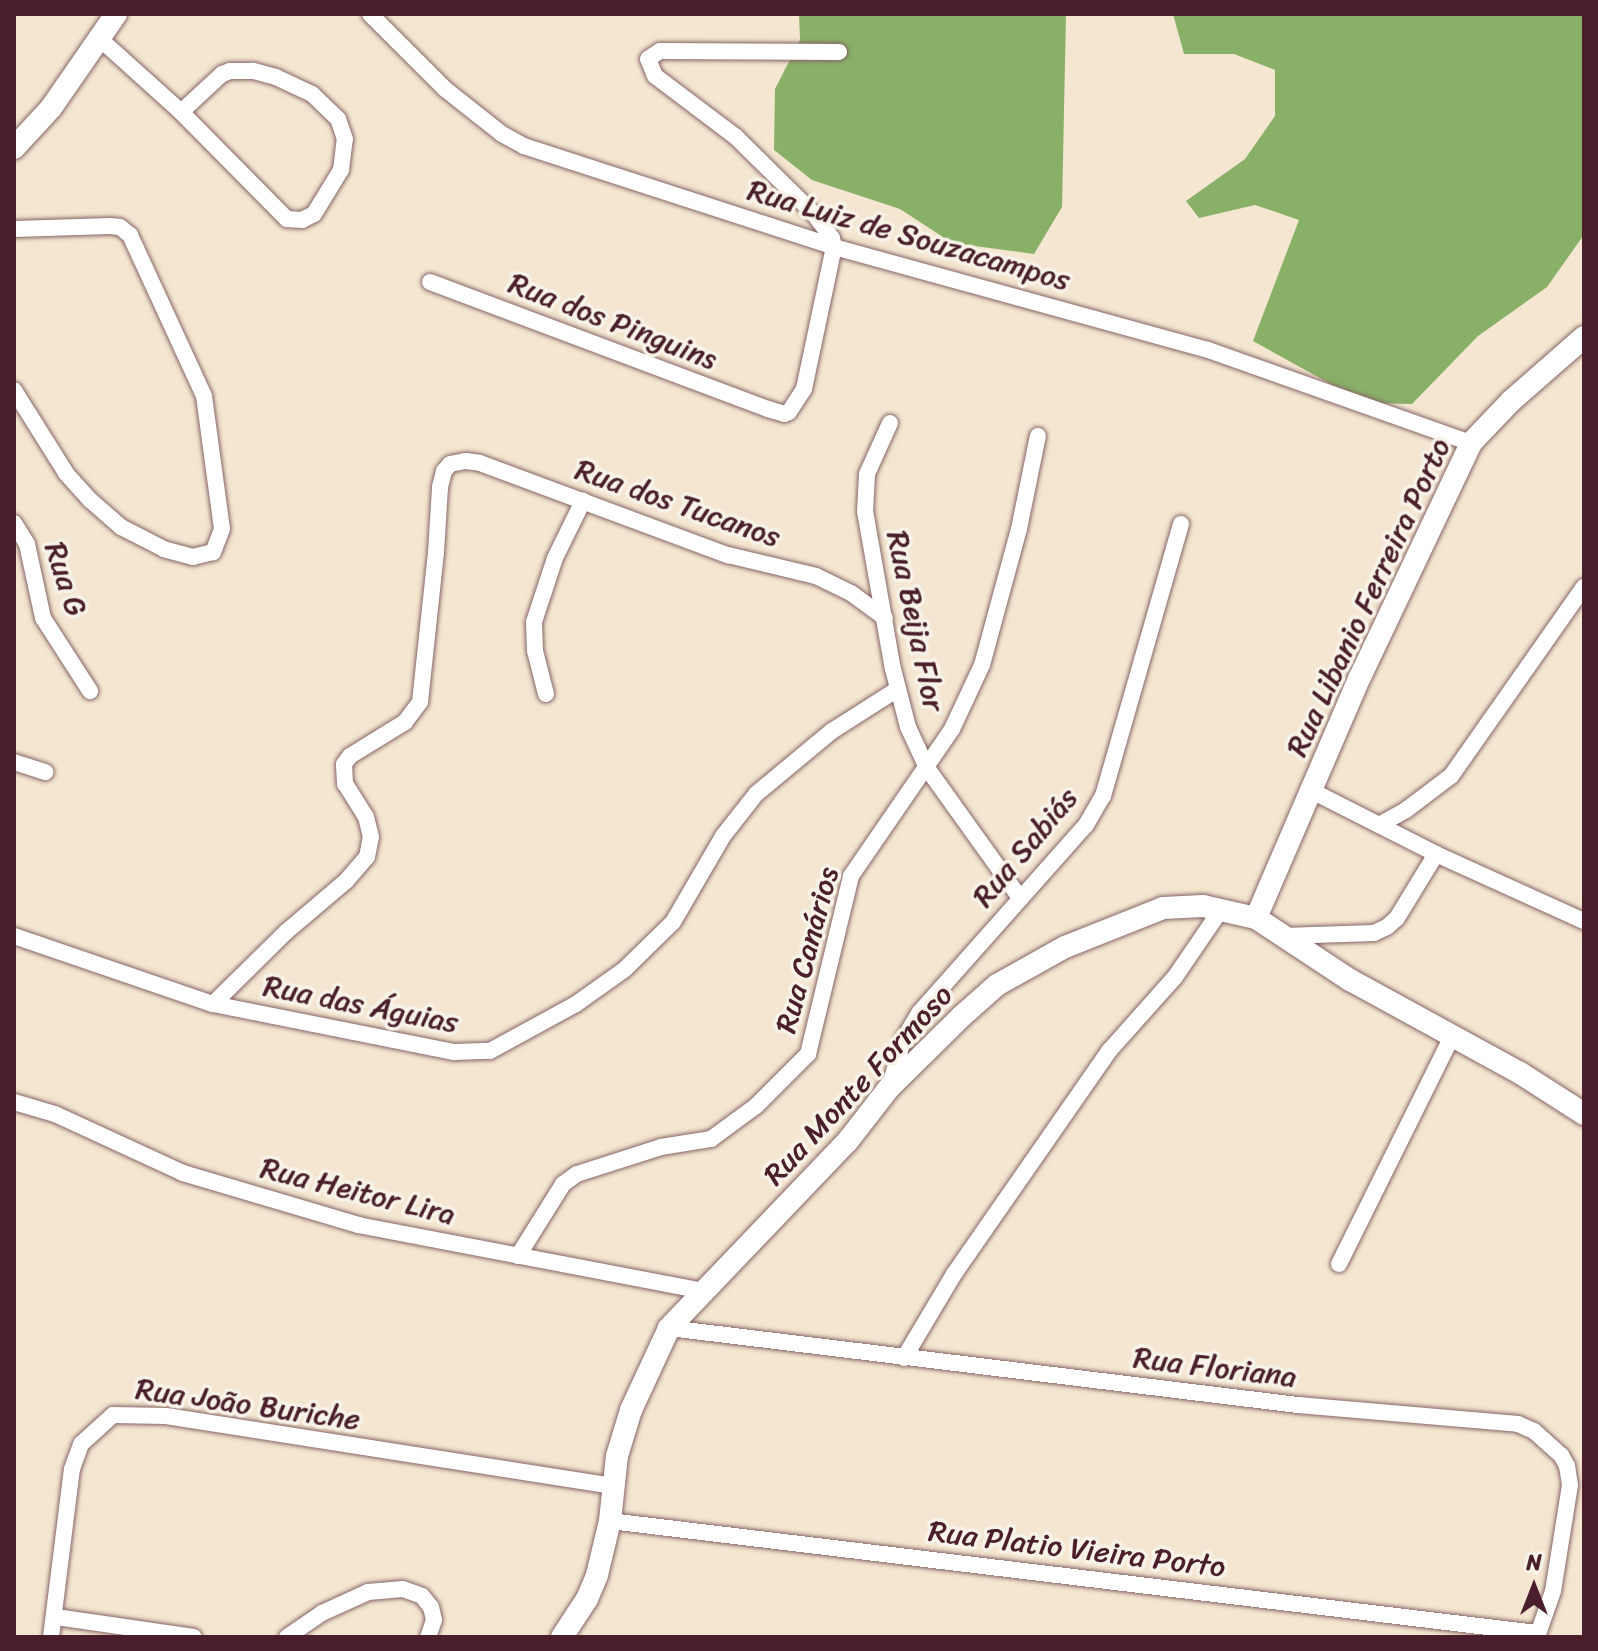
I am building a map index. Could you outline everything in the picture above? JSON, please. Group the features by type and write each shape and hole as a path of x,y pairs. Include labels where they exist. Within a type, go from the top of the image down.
{"street":[{"path":"14,148 51,108 116,14"},
{"name":"Rua Luiz de Souzacampos","path":"370,14 445,89 502,134 524,146 834,247 1208,350 1471,443"},
{"path":"100,39 181,112 278,212 293,222 314,214 341,170 345,139 338,119 312,94 276,77 253,71 230,71 222,74 181,112"},
{"path":"834,247 813,213 736,137 655,76 648,59 660,51 839,52"},
{"path":"14,229 110,226 130,235 204,396 222,529 213,552 193,557 121,527 90,500 66,473 14,390"},
{"name":"Rua dos Pinguins","path":"430,282 777,413 789,412 804,389 834,247"},
{"name":"Rua Libanio Ferreira Porto","path":"1256,918 1360,677 1471,443 1511,401 1584,337"},
{"name":"Rua Beija Flor","path":"890,423 877,448 865,491 867,526 898,689 911,736 927,768 1020,898"},
{"name":"Rua Canários","path":"518,1256 563,1184 577,1174 661,1147 711,1139 756,1106 808,1054 851,876 961,714 982,665 1019,529 1038,436"},
{"name":"Rua dos Tucanos","path":"213,1004 286,932 346,881 367,857 371,837 366,817 345,784 344,764 350,756 405,722 420,702 440,487 447,466 474,461 728,555 827,580 885,618"},
{"path":"546,694 535,651 534,622 555,558 583,501"},
{"name":"Rua G","path":"14,523 27,544 43,618 90,691"},
{"name":"Rua Sabiás","path":"889,1088 903,1040 919,1013 1086,825 1103,796 1181,524"},
{"path":"1379,825 1406,810 1451,776 1584,587"},
{"name":"Rua das Águias","path":"14,936 161,989 213,1004 454,1052 481,1052 502,1047 576,1004 625,969 673,922 723,836 756,794 832,731 898,689"},
{"path":"14,762 45,772"},
{"path":"1312,791 1436,854 1584,921"},
{"path":"1283,936 1374,933 1387,927 1397,918 1436,854"},
{"name":"Rua Monte Formoso","path":"562,1637 587,1599 597,1575 610,1521 612,1486 631,1410 669,1328 847,1142 889,1088 982,997 1017,973 1144,913 1180,906 1222,908 1256,918 1350,980 1520,1073 1584,1114"},
{"path":"904,1358 954,1274 1109,1051 1175,977 1222,908"},
{"path":"1339,1264 1452,1036"},
{"name":"Rua Heitor Lira","path":"14,1102 55,1114 183,1173 258,1196 401,1235 703,1291"},
{"name":"Rua Floriana","path":"669,1328 1324,1408 1500,1419 1534,1431 1561,1455 1567,1466 1570,1485 1553,1591 1537,1635"},
{"name":"Rua João Buriche","path":"51,1637 56,1617 72,1469 81,1444 113,1415 166,1416 612,1486"},
{"name":"Rua Platio Vieira Porto","path":"610,1521 1537,1635"},
{"path":"287,1637 322,1613 368,1592 403,1589 422,1596 431,1607 434,1620 428,1637"},
{"path":"56,1617 194,1637"}],"green space":[{"path":"799,14 1066,14 1062,207 1034,254 952,243 900,209 812,180 774,150 775,89 800,40"},
{"path":"1173,14 1584,14 1583,236 1547,287 1478,336 1412,404 1365,403 1253,341 1299,220 1255,205 1199,218 1186,201 1245,159 1275,116 1275,70 1234,54 1184,54"}]}
